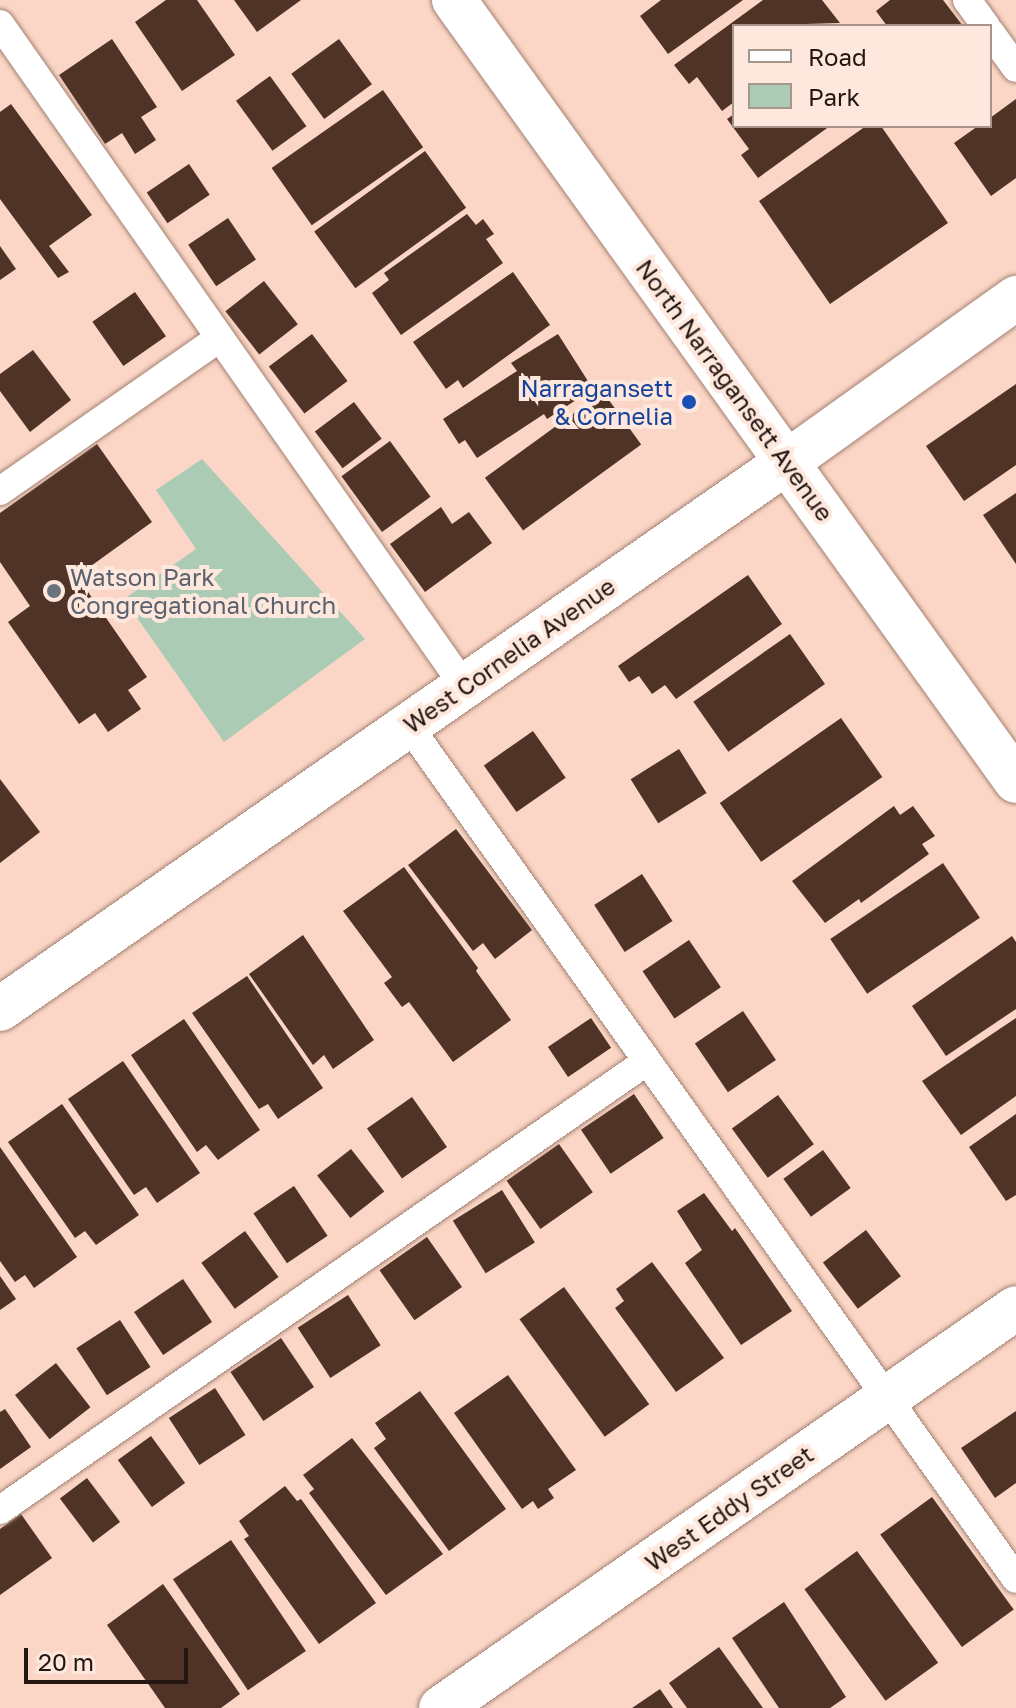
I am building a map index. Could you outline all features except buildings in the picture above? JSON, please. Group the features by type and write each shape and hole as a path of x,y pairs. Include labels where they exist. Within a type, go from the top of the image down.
{"street":[{"name":"North Narragansett Avenue","path":"454,0 1016,781"},
{"name":"West Cornelia Avenue","path":"0,1009 787,462 1016,298"},
{"name":"West Eddy Street","path":"441,1708 1016,1308"}],"lane":[{"path":"967,0 985,24"},
{"path":"0,24 464,686"},
{"path":"992,35 1016,68"},
{"path":"0,491 219,338"},
{"path":"408,725 1016,1579"},
{"path":"0,1510 646,1062"}],"green space":[{"path":"202,459 365,639 224,742 124,599 196,549 156,490"}],"place":[{"name":"Narragansett & Cornelia","path":"689,402"},
{"name":"Watson Park Congregational Church","path":"54,591"}]}
